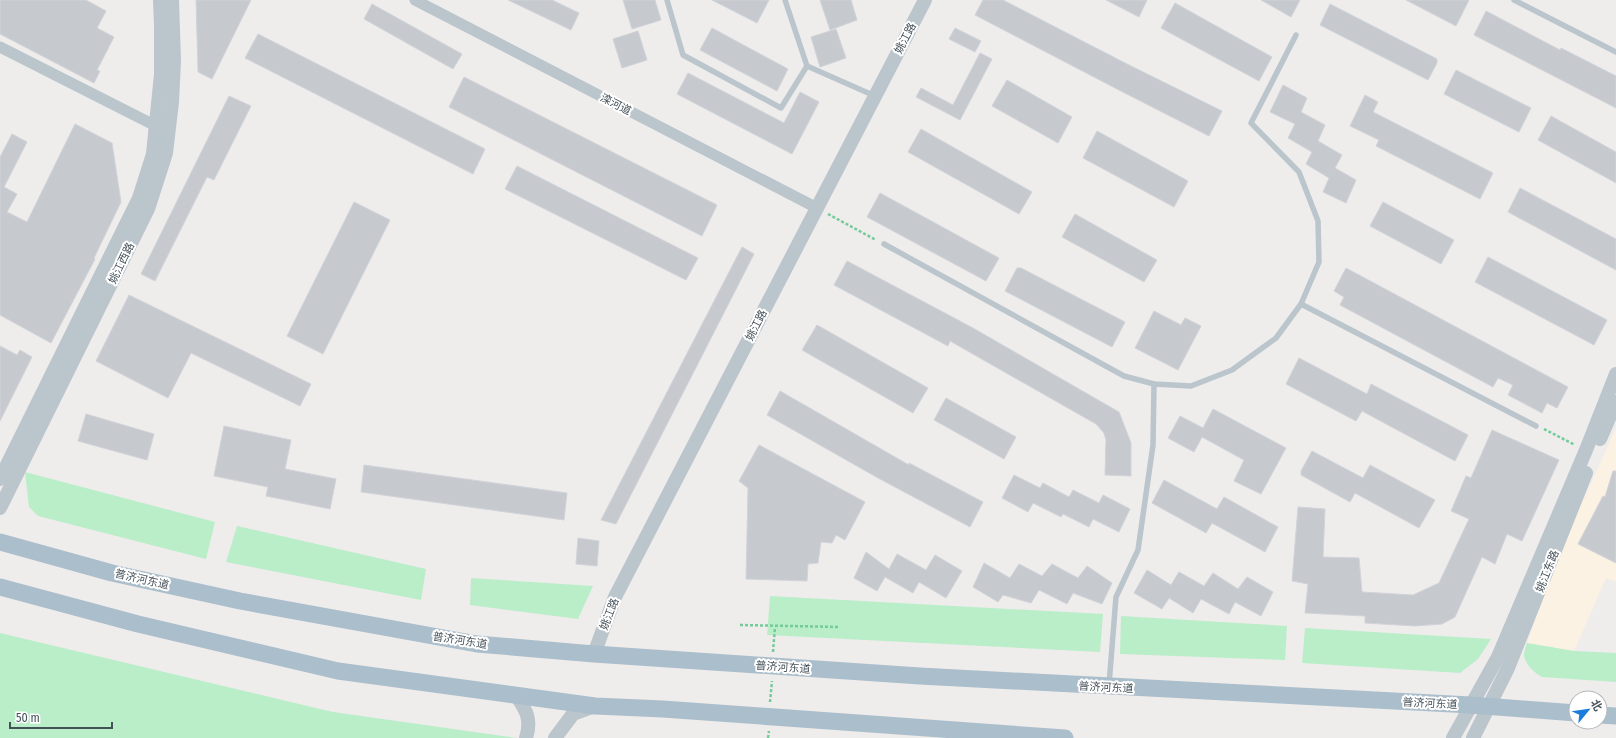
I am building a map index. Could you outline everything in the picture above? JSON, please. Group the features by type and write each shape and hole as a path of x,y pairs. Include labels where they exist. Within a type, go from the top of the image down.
{"main road":[{"name":"普济河东道","path":"0,542 112,573 240,601 477,644 594,654 904,675 1108,687 1490,706 1568,712"},
{"path":"0,587 138,624 338,671 596,706 663,709 1065,738"}],"street":[{"name":"姚江西路","path":"0,479 139,198 153,154 156,126 161,74 160,0"},
{"name":"姚江西路","path":"0,508 148,209 166,153 172,102 174,61 172,0"},
{"name":"滦河道","path":"415,0 817,208"},
{"name":"姚江路","path":"594,654 615,597 925,0"},
{"path":"0,47 156,126"},
{"name":"姚江东路","path":"1453,738 1498,657 1613,390 1616,374"},
{"name":"姚江东路","path":"1473,738 1508,668 1616,402"},
{"path":"516,695 528,713 529,730 526,738"},
{"path":"555,738 573,714 596,706"}],"lane":[{"path":"667,0 683,55 781,108 807,66"},
{"path":"785,0 807,66 875,96"},
{"path":"1514,0 1616,52"},
{"path":"884,244 1124,376 1154,384 1191,386 1232,370 1276,338 1301,304 1319,262 1318,221 1299,172 1251,123 1296,35"},
{"path":"1301,304 1536,426"},
{"path":"1108,687 1116,597 1138,550 1153,445 1154,384"}],"path":[{"path":"817,208 884,244"},
{"path":"1536,426 1586,450"},
{"path":"740,625 839,627"}],"shaded area":[{"path":"1616,428 1616,582 1606,578 1574,651 1527,643 1562,547"}],"green space":[{"path":"25,472 215,522 206,559 38,516 29,507"},
{"path":"237,526 426,569 421,600 226,562"},
{"path":"471,578 593,586 578,619 470,605"},
{"path":"770,596 1103,614 1100,652 767,635"},
{"path":"1121,616 1287,626 1285,660 1120,654"},
{"path":"1305,628 1491,639 1478,659 1460,673 1302,663"},
{"path":"0,633 333,712 517,738 0,738"},
{"path":"1527,643 1574,651 1616,653 1616,682 1542,677 1533,671 1526,662 1524,655"}],"building":[{"path":"0,0 86,0 106,11 97,28 114,37 97,70 100,71 94,83 0,34"},
{"path":"196,0 251,0 212,79 198,72"},
{"path":"508,0 552,0 579,13 571,30"},
{"path":"623,0 655,0 661,20 632,29"},
{"path":"712,0 769,0 757,23"},
{"path":"820,0 851,0 857,20 830,30"},
{"path":"983,0 1003,0 1222,111 1209,136 975,15"},
{"path":"1106,0 1147,0 1139,17"},
{"path":"1261,0 1300,0 1291,17"},
{"path":"1406,0 1469,0 1456,26"},
{"path":"1175,3 1272,57 1259,81 1161,28"},
{"path":"372,4 462,54 453,69 364,19"},
{"path":"1330,4 1437,59 1437,63 1428,80 1320,25"},
{"path":"1486,11 1560,50 1561,48 1616,76 1616,108 1474,35"},
{"path":"712,28 788,69 777,91 700,50"},
{"path":"955,28 981,41 975,52 949,39"},
{"path":"836,29 846,58 820,67 811,37"},
{"path":"638,31 647,60 622,68 613,39"},
{"path":"258,34 485,149 473,174 245,58"},
{"path":"980,53 992,59 960,120 916,97 921,88 953,105"},
{"path":"1456,70 1531,108 1519,132 1444,94"},
{"path":"688,73 784,123 800,92 819,102 792,154 677,94"},
{"path":"464,77 717,205 702,236 449,107"},
{"path":"1007,80 1072,117 1058,143 992,106"},
{"path":"1283,85 1307,98 1301,112 1325,125 1318,141 1342,155 1335,168 1356,180 1346,203 1323,192 1329,178 1306,164 1312,152 1288,138 1295,124 1270,112"},
{"path":"1365,95 1378,102 1373,112 1493,173 1480,199 1376,146 1379,140 1350,126"},
{"path":"229,96 251,106 214,180 207,177 155,281 141,274"},
{"path":"1551,116 1616,152 1616,183 1538,140"},
{"path":"75,124 112,143 121,202 94,258 95,259 51,343 0,315 0,157 12,134 27,142 4,187 17,194 7,212 27,222"},
{"path":"921,129 1032,192 1019,214 908,152"},
{"path":"1097,131 1188,181 1174,207 1083,158"},
{"path":"517,166 698,258 686,280 505,189"},
{"path":"1520,188 1616,239 1616,270 1508,212"},
{"path":"880,193 999,258 986,281 867,217"},
{"path":"354,202 390,220 323,354 287,336"},
{"path":"1383,202 1454,240 1441,264 1370,226"},
{"path":"1075,214 1157,260 1144,282 1062,237"},
{"path":"742,247 754,254 616,524 601,520"},
{"path":"1488,257 1607,320 1594,345 1475,282"},
{"path":"847,261 973,328 1119,412 1131,443 1131,476 1105,475 1106,440 1104,433 1096,424 950,341 948,346 834,285"},
{"path":"1017,268 1021,268 1125,322 1112,347 1005,291"},
{"path":"1346,268 1568,387 1557,408 1547,403 1542,413 1508,395 1513,385 1498,378 1493,387 1340,305 1344,297 1334,291"},
{"path":"129,295 311,384 300,406 191,353 168,398 96,361"},
{"path":"1154,311 1181,325 1185,318 1201,326 1178,370 1135,348"},
{"path":"817,325 928,388 913,413 802,350"},
{"path":"0,346 17,355 20,350 32,357 0,421"},
{"path":"1299,358 1367,394 1371,384 1468,435 1455,461 1362,411 1356,421 1286,384"},
{"path":"780,391 909,465 909,463 983,502 970,527 878,478 767,415"},
{"path":"946,398 1016,437 1004,459 934,420"},
{"path":"1213,409 1286,448 1261,494 1234,481 1244,460 1202,437 1194,452 1168,438 1180,416 1203,428"},
{"path":"86,414 154,434 147,460 78,441"},
{"path":"224,426 291,440 285,469 336,479 330,509 266,496 268,487 214,476"},
{"path":"1492,430 1559,460 1522,541 1507,534 1495,564 1482,557 1455,617 1442,624 1415,626 1365,623 1365,616 1305,613 1308,584 1292,581 1298,507 1325,509 1323,557 1359,558 1362,592 1413,595 1439,583 1469,519 1451,511 1466,476 1471,478"},
{"path":"759,445 865,502 845,540 836,535 832,543 821,542 818,563 808,564 807,581 746,579 748,488 739,481"},
{"path":"1312,451 1363,478 1370,465 1435,500 1419,528 1355,493 1350,502 1301,475 1301,471"},
{"path":"364,465 567,493 564,520 361,492"},
{"path":"1613,471 1616,471 1616,563 1578,544 1603,496 1605,497"},
{"path":"1014,475 1040,488 1043,483 1069,497 1073,490 1099,503 1103,495 1130,509 1119,532 1093,519 1089,527 1063,514 1061,517 1033,503 1028,512 1002,498"},
{"path":"1164,480 1217,509 1224,497 1278,527 1265,552 1212,523 1206,533 1152,503"},
{"path":"578,538 599,541 597,566 576,564"},
{"path":"866,552 889,569 897,554 926,570 935,555 962,571 946,598 919,582 913,593 885,577 877,591 854,578"},
{"path":"984,563 1010,578 1019,564 1042,576 1052,564 1078,578 1087,566 1112,583 1102,604 1073,593 1067,604 1039,590 1031,603 1003,595 998,602 973,587"},
{"path":"1147,570 1171,585 1179,572 1204,586 1213,573 1238,589 1247,577 1273,592 1261,616 1235,602 1229,614 1201,599 1193,613 1169,598 1162,609 1134,593"}]}
